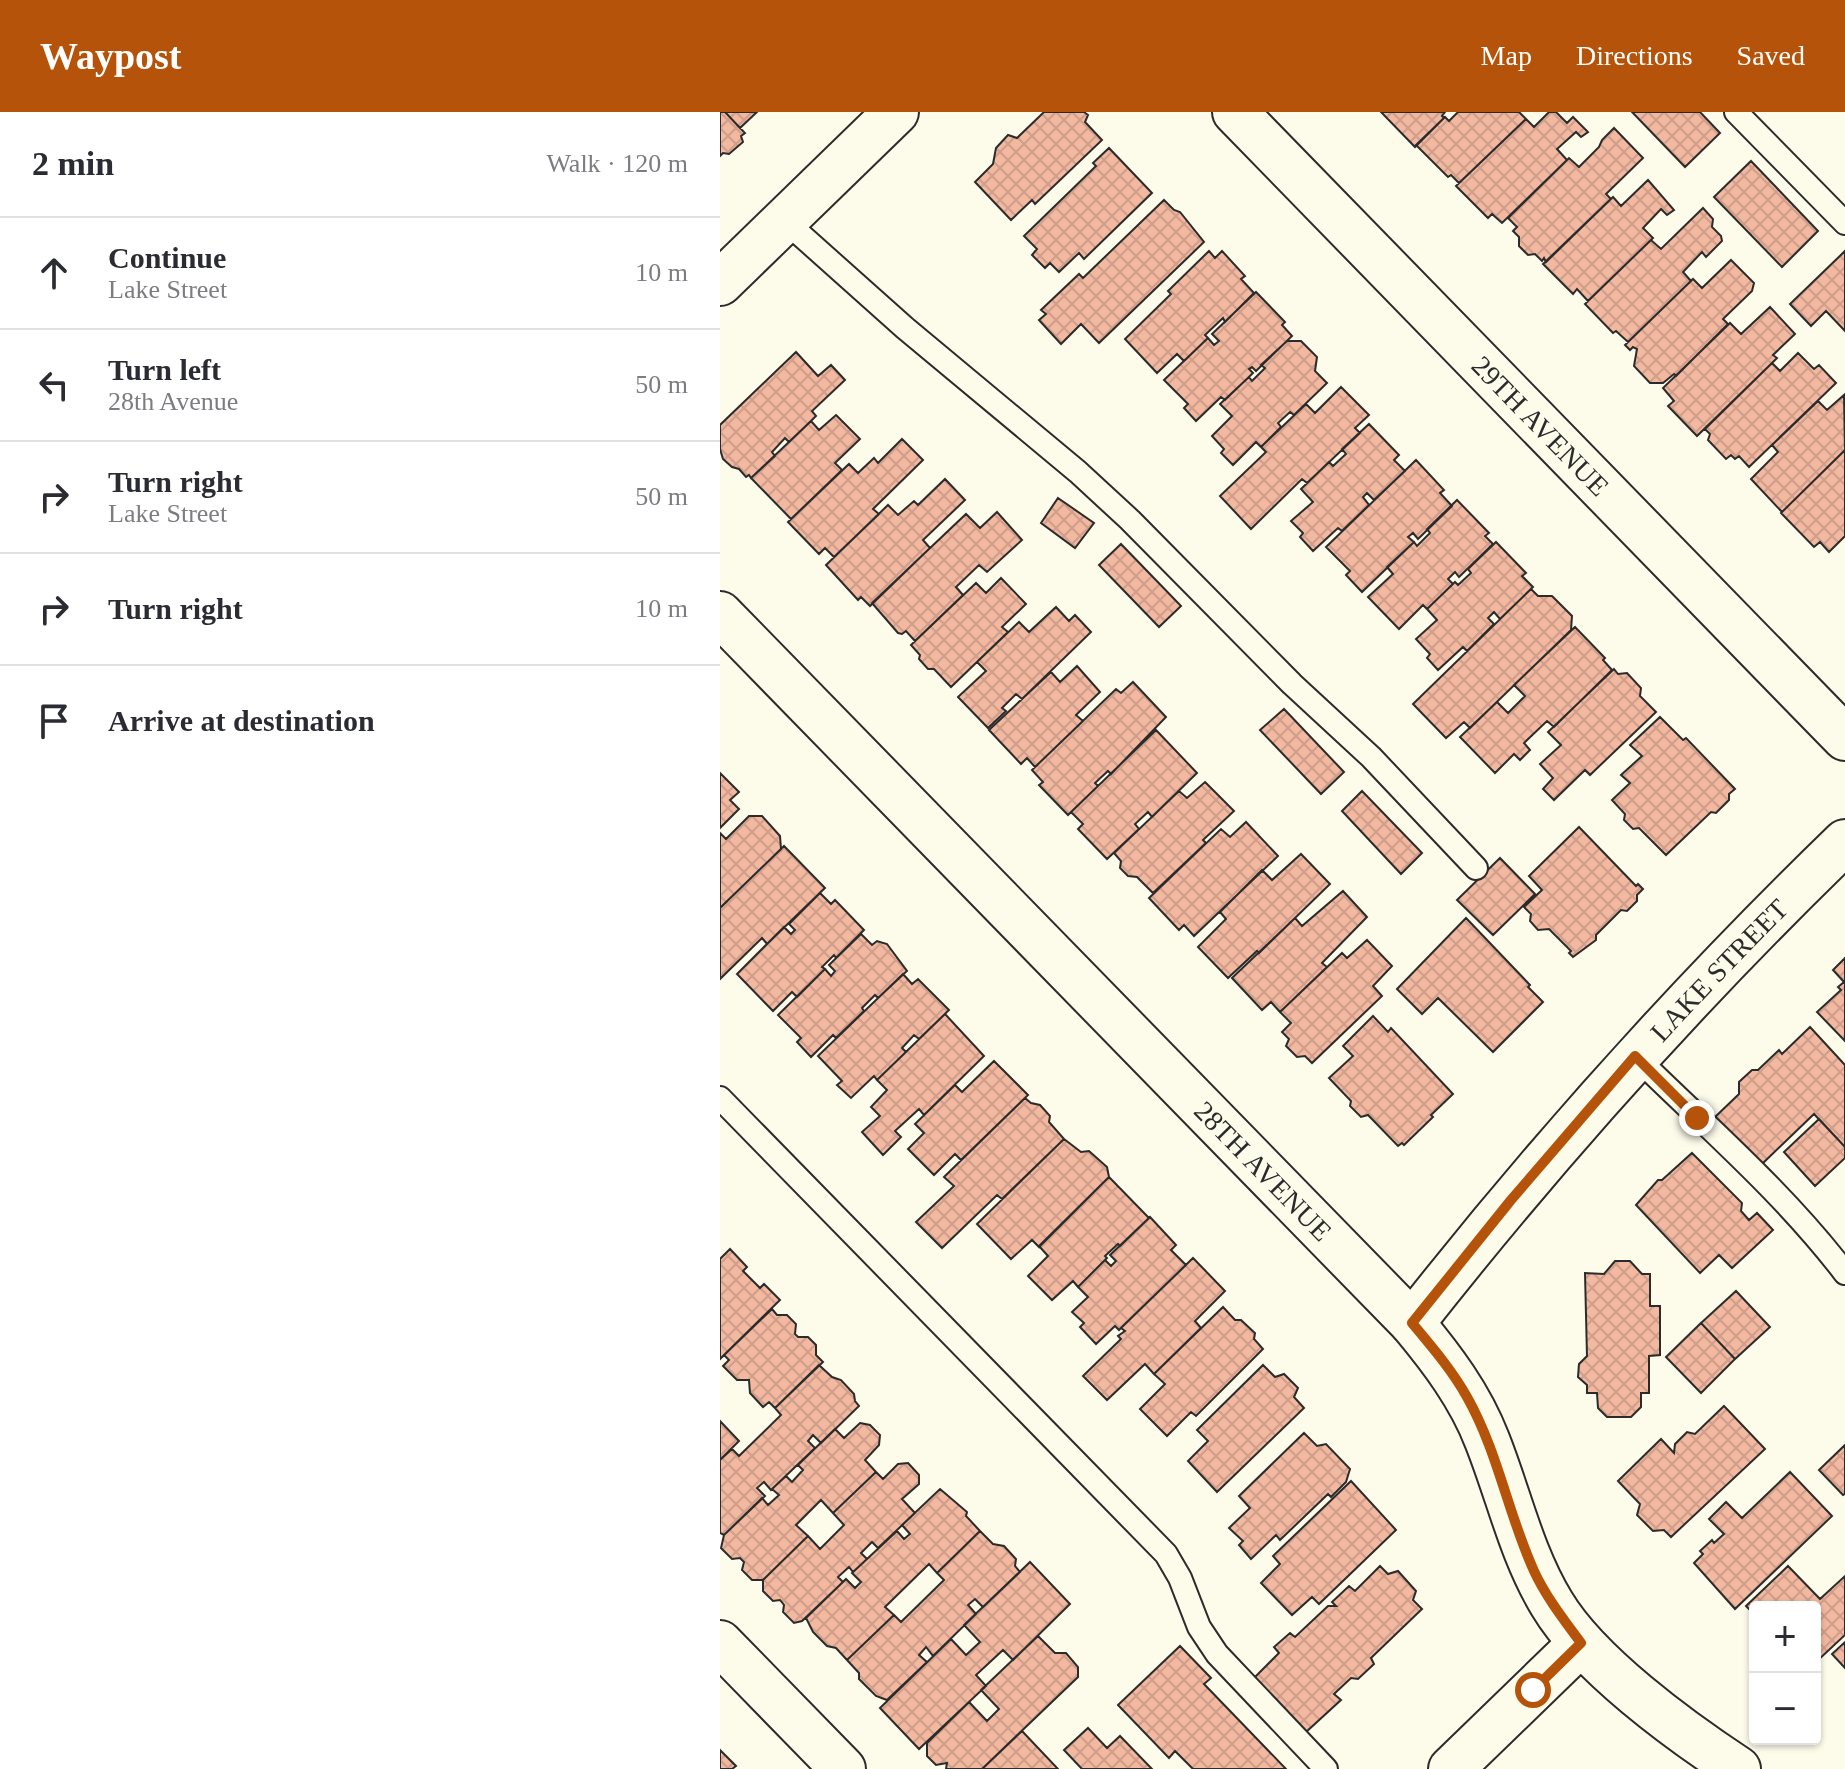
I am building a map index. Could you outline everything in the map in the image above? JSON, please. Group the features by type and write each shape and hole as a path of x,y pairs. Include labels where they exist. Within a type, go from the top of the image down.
{"street":[{"path":"720,283 896,112"},
{"name":"29TH AVENUE","path":"1235,112 1845,738"},
{"name":"28TH AVENUE","path":"720,614 1412,1323 1443,1360 1468,1398 1487,1438 1534,1571 1554,1607 1581,1643 1675,1724 1738,1769"},
{"name":"LAKE STREET","path":"1412,1323 1552,1151 1635,1056 1766,918 1845,842"},
{"path":"720,1643 843,1769"},
{"path":"1451,1769 1581,1643"}],"lane":[{"path":"1736,112 1845,223"},
{"path":"784,220 905,328 1110,501 1292,684 1371,757 1476,868"},
{"path":"1635,1056 1784,1202 1845,1273"},
{"path":"720,1098 1166,1554 1180,1578 1199,1627 1217,1654 1326,1769"}],"building":[{"path":"720,112 725,112 745,133 741,136 743,142 729,154 720,156"},
{"path":"725,112 757,112 740,128"},
{"path":"1044,112 1084,112 1088,115 1085,122 1102,140 1035,204 1032,200 1011,220 975,182 993,164 996,148 1008,135 1017,138"},
{"path":"1381,112 1445,112 1444,118 1415,147"},
{"path":"1458,112 1519,112 1526,119 1459,183 1451,175 1448,177 1416,145 1445,117 1449,121"},
{"path":"1549,112 1556,112 1567,123 1573,117 1588,132 1581,137 1576,132 1557,149 1567,160 1502,223 1492,214 1488,218 1456,186 1526,119 1534,127"},
{"path":"1632,112 1700,112 1720,133 1685,167"},
{"path":"1614,128 1643,158 1606,194 1611,199 1546,262 1535,254 1528,255 1519,246 1519,237 1513,231 1517,227 1508,218 1569,158 1579,167"},
{"path":"1109,148 1152,193 1084,259 1079,253 1059,272 1050,263 1045,268 1032,255 1037,249 1024,236 1096,166 1093,163"},
{"path":"1751,161 1818,231 1782,267 1714,197"},
{"path":"1648,180 1674,210 1667,215 1661,209 1643,228 1653,238 1588,301 1577,289 1573,294 1543,264 1613,197 1621,206"},
{"path":"1164,200 1180,212 1204,242 1099,343 1081,324 1061,344 1039,320 1046,314 1041,310 1079,274 1083,278"},
{"path":"1703,208 1713,219 1712,227 1722,241 1706,257 1702,252 1683,272 1691,281 1628,342 1616,331 1613,333 1585,304 1651,240 1661,249"},
{"path":"1209,251 1215,258 1222,251 1245,276 1241,279 1254,293 1225,322 1223,318 1205,335 1208,338 1184,361 1177,354 1157,373 1125,339"},
{"path":"1845,251 1845,331 1826,311 1811,326 1790,304"},
{"path":"1731,260 1754,283 1752,291 1723,319 1728,324 1676,376 1674,374 1663,383 1650,383 1634,366 1637,349 1633,347 1630,350 1625,345 1693,279 1702,288"},
{"path":"1256,292 1285,322 1282,325 1292,336 1256,371 1252,367 1249,369 1253,373 1225,400 1221,397 1196,421 1184,408 1188,404 1164,380 1208,338 1214,345 1219,341 1212,334"},
{"path":"1770,307 1795,334 1773,355 1777,358 1697,436 1668,406 1674,401 1663,388 1730,323 1741,334"},
{"path":"1287,341 1301,341 1317,357 1315,371 1327,383 1294,415 1290,412 1278,423 1281,427 1261,447 1256,442 1233,465 1221,453 1224,449 1212,436 1232,416 1220,404 1249,377 1252,381 1265,368 1261,365"},
{"path":"796,352 818,376 831,365 845,380 812,411 816,416 811,421 789,442 785,438 772,452 775,456 751,478 749,475 746,477 723,459 720,425"},
{"path":"1798,353 1814,369 1819,365 1836,383 1749,467 1739,456 1735,459 1731,455 1726,459 1708,440 1710,434 1705,429 1772,363 1780,371"},
{"path":"1341,387 1369,415 1355,428 1360,433 1307,483 1302,479 1251,529 1220,496 1266,452 1261,447 1306,404 1315,413"},
{"path":"1844,395 1845,450 1782,512 1751,479 1778,452 1772,445 1818,401 1827,410"},
{"path":"836,415 860,439 835,463 842,470 791,519 751,478 811,421 819,430"},
{"path":"1369,424 1399,455 1394,460 1405,471 1374,500 1367,493 1363,497 1369,505 1342,531 1338,528 1313,551 1300,537 1303,533 1291,521 1313,502 1301,489 1329,462 1333,466 1346,454 1342,449"},
{"path":"902,439 923,460 873,509 879,514 834,557 825,548 819,554 788,522 849,464 858,473 874,458 878,463"},
{"path":"1845,450 1845,536 1829,552 1820,542 1814,547 1781,513"},
{"path":"1416,460 1444,490 1440,493 1452,506 1418,539 1413,533 1408,537 1414,542 1362,592 1346,575 1350,571 1326,547"},
{"path":"945,479 965,500 923,540 930,548 870,606 861,597 858,600 826,565 888,505 898,515 914,501 918,505"},
{"path":"1058,498 1094,523 1075,548 1041,523"},
{"path":"1457,500 1489,533 1485,536 1493,544 1459,577 1455,572 1448,579 1453,584 1427,609 1423,605 1399,629 1368,597 1393,574 1387,567 1414,542 1417,546 1430,533 1427,529"},
{"path":"997,512 1022,540 987,572 979,565 956,587 963,595 915,641 906,631 898,633 872,603 966,514 980,528"},
{"path":"1496,542 1526,573 1522,576 1533,587 1500,619 1494,612 1488,618 1494,624 1467,651 1463,647 1438,670 1427,658 1430,654 1416,639 1437,620 1427,609 1455,582 1458,585 1471,573 1468,569"},
{"path":"1121,544 1181,606 1159,627 1099,565"},
{"path":"1001,578 1026,604 1002,627 1008,632 951,687 934,669 928,669 911,645 976,583 986,593"},
{"path":"1531,589 1538,596 1552,596 1572,616 1571,630 1470,728 1464,722 1446,738 1413,704"},
{"path":"1056,607 1069,621 1075,615 1091,632 1022,699 1016,694 1002,708 1006,711 988,728 958,697 986,671 977,662 1019,622 1029,632"},
{"path":"1575,627 1605,658 1603,660 1612,670 1554,727 1547,721 1524,743 1530,750 1520,760 1514,754 1495,773 1460,737 1497,702 1508,713 1525,696 1514,685"},
{"path":"1077,666 1100,692 1076,715 1083,721 1035,767 1027,758 1021,764 989,730 1051,672 1060,682"},
{"path":"1614,669 1618,674 1627,673 1641,688 1640,696 1656,712 1590,775 1585,770 1554,800 1543,789 1553,778 1540,764 1561,745 1548,732"},
{"path":"1133,682 1166,717 1111,774 1108,771 1095,783 1098,786 1068,815 1039,785 1043,782 1032,770 1116,689 1121,693"},
{"path":"1284,709 1344,772 1321,794 1260,730"},
{"path":"1660,717 1683,740 1686,738 1735,789 1716,813 1711,812 1666,855 1639,828 1633,829 1624,820 1625,814 1612,800 1630,783 1621,775 1642,756 1630,745"},
{"path":"1156,730 1197,773 1152,817 1148,812 1135,824 1139,829 1107,859 1078,829 1083,824 1071,812"},
{"path":"720,773 739,792 730,800 739,809 720,828"},
{"path":"1205,782 1234,811 1203,840 1206,843 1153,893 1137,877 1128,876 1120,868 1121,861 1114,853 1179,791 1187,798"},
{"path":"1362,791 1422,853 1401,874 1342,811"},
{"path":"749,816 762,816 780,836 781,849 720,908 720,833 726,839"},
{"path":"1246,822 1278,856 1194,936 1184,925 1179,930 1149,898 1221,829 1230,837"},
{"path":"1579,827 1636,886 1638,884 1643,889 1627,911 1621,910 1596,935 1596,940 1573,957 1549,929 1538,930 1524,907 1542,890 1529,876"},
{"path":"784,846 825,888 767,944 762,938 720,979 720,908"},
{"path":"1301,854 1330,884 1259,953 1257,951 1228,978 1198,947 1226,919 1220,912 1262,870 1272,880"},
{"path":"1500,858 1535,894 1493,935 1457,900"},
{"path":"1343,891 1367,917 1322,963 1327,967 1280,1012 1271,1002 1262,1010 1232,978 1295,918 1302,926"},
{"path":"820,893 831,904 835,900 864,930 836,958 834,955 822,967 825,969 797,997 792,992 773,1011 737,974 784,927 791,934 795,930 789,924"},
{"path":"1466,918 1543,1002 1493,1052 1438,998 1422,1014 1397,989"},
{"path":"861,934 872,945 877,941 887,944 907,971 878,998 875,995 862,1008 864,1011 811,1057 797,1042 801,1038 778,1015 825,969 831,976 835,971 829,965"},
{"path":"1367,940 1392,966 1373,986 1382,996 1312,1063 1305,1056 1297,1057 1286,1046 1289,1039 1282,1032 1291,1023 1280,1012 1342,953 1347,958"},
{"path":"1845,958 1845,1041 1817,1012 1841,990 1838,987 1844,982 1833,970"},
{"path":"903,974 912,984 918,979 949,1010 919,1039 914,1035 902,1048 906,1052 877,1080 874,1076 851,1098 837,1085 842,1081 818,1056"},
{"path":"945,1014 984,1056 924,1115 919,1109 895,1131 901,1137 883,1155 862,1132 880,1116 871,1107 887,1090 877,1080"},
{"path":"1373,1016 1388,1032 1391,1028 1453,1094 1404,1145 1398,1146 1368,1115 1361,1117 1350,1106 1351,1101 1329,1078 1353,1056 1343,1046"},
{"path":"1810,1027 1845,1065 1845,1147 1814,1114 1761,1165 1715,1117 1739,1094 1739,1082 1752,1070 1758,1070 1779,1050 1782,1054"},
{"path":"994,1061 1028,1095 961,1160 955,1154 934,1175 908,1149 924,1133 915,1124 955,1085 962,1092"},
{"path":"1025,1098 1040,1105 1050,1116 1049,1122 1064,1139 1002,1199 997,1195 942,1248 916,1222 954,1186 944,1177"},
{"path":"1819,1119 1845,1147 1845,1158 1815,1186 1784,1152"},
{"path":"1064,1139 1081,1152 1089,1151 1107,1167 1109,1177 1039,1247 1032,1240 1011,1259 977,1224"},
{"path":"1692,1153 1742,1203 1741,1211 1749,1220 1757,1213 1773,1230 1732,1268 1719,1255 1700,1273 1636,1205 1658,1180 1662,1180"},
{"path":"1109,1177 1149,1218 1105,1256 1107,1258 1078,1287 1073,1281 1052,1300 1028,1276 1048,1256 1039,1246"},
{"path":"1150,1217 1176,1245 1171,1250 1186,1265 1119,1330 1115,1326 1096,1344 1080,1327 1084,1323 1072,1312 1088,1297 1078,1287 1105,1260 1111,1266 1116,1261 1110,1255"},
{"path":"730,1249 747,1267 743,1271 760,1288 764,1284 780,1300 720,1359 720,1259"},
{"path":"1193,1258 1225,1291 1195,1321 1201,1328 1154,1374 1145,1364 1107,1400 1083,1376 1121,1339 1118,1336 1125,1331 1121,1328"},
{"path":"1615,1261 1630,1261 1642,1274 1650,1274 1650,1306 1660,1306 1660,1355 1649,1356 1649,1393 1641,1393 1641,1407 1631,1417 1607,1417 1598,1408 1597,1393 1587,1393 1587,1385 1578,1377 1579,1364 1587,1356 1585,1273 1604,1274"},
{"path":"1736,1291 1770,1327 1735,1359 1701,1323"},
{"path":"1223,1307 1235,1320 1241,1320 1255,1333 1254,1339 1263,1349 1196,1416 1191,1412 1167,1436 1140,1409 1165,1384 1154,1374"},
{"path":"772,1309 777,1315 787,1315 796,1324 795,1334 808,1337 816,1345 816,1355 823,1362 775,1408 769,1402 763,1407 750,1393 749,1380 737,1380 723,1366 729,1360 724,1355"},
{"path":"1701,1323 1735,1359 1701,1393 1666,1357"},
{"path":"819,1365 832,1377 841,1380 854,1394 859,1406 821,1443 813,1435 808,1441 815,1448 771,1490 764,1482 757,1488 765,1496 724,1535 720,1533 720,1460 732,1449 739,1456 781,1415 775,1408"},
{"path":"1263,1365 1275,1377 1284,1374 1298,1388 1294,1397 1304,1408 1217,1492 1188,1461 1208,1441 1197,1430"},
{"path":"1724,1406 1765,1449 1671,1537 1664,1530 1653,1531 1637,1515 1640,1504 1618,1481 1661,1439 1674,1453 1675,1444 1687,1432 1695,1434"},
{"path":"720,1421 739,1441 720,1460"},
{"path":"860,1423 870,1425 880,1435 879,1445 865,1460 876,1472 833,1513 821,1500 796,1525 808,1536 763,1580 752,1580 742,1570 744,1562 740,1558 732,1559 721,1548 724,1535 762,1498 768,1505 779,1495 772,1489 786,1476 792,1482 803,1470 798,1465 835,1429 844,1438"},
{"path":"1304,1433 1317,1446 1326,1444 1350,1469 1346,1482 1331,1497 1328,1494 1280,1540 1276,1535 1251,1559 1239,1545 1243,1541 1229,1528 1250,1508 1239,1496"},
{"path":"1845,1445 1845,1494 1843,1495 1819,1470"},
{"path":"908,1463 919,1475 919,1484 902,1499 915,1513 878,1548 872,1542 861,1553 867,1559 853,1572 849,1567 838,1577 843,1582 802,1621 794,1623 783,1612 784,1605 780,1600 773,1601 763,1591 763,1580 808,1536 820,1549 844,1525 833,1513 876,1472 883,1479 898,1464"},
{"path":"1790,1472 1832,1516 1735,1609 1694,1563 1703,1554 1700,1551 1724,1534 1709,1519 1726,1502 1742,1518"},
{"path":"1351,1481 1396,1530 1319,1604 1312,1597 1292,1615 1261,1583 1280,1564 1273,1556"},
{"path":"940,1489 967,1512 966,1516 980,1531 937,1573 929,1564 885,1607 894,1615 847,1660 813,1632 806,1618 846,1579 855,1588 861,1582 852,1573 897,1531 904,1539 910,1534 902,1525"},
{"path":"980,1531 993,1544 1004,1546 1016,1559 1015,1566 1020,1572 983,1607 975,1599 968,1605 976,1614 933,1656 926,1647 919,1655 927,1662 887,1700 876,1696 859,1679 859,1673 847,1660 894,1615 901,1622 944,1580 937,1573"},
{"path":"1030,1562 1070,1604 1013,1660 1003,1650 976,1675 986,1686 919,1749 880,1708 951,1639 966,1655 980,1642 964,1625"},
{"path":"1380,1566 1388,1574 1398,1571 1416,1591 1413,1600 1422,1609 1371,1658 1374,1664 1358,1679 1351,1678 1334,1694 1341,1700 1306,1732 1254,1678 1279,1653 1274,1647 1290,1633 1295,1637 1328,1606 1336,1606 1332,1602 1349,1586 1355,1591"},
{"path":"1788,1566 1820,1599 1845,1576 1845,1635 1821,1657 1821,1601 1751,1601"},
{"path":"1038,1636 1055,1653 1066,1653 1078,1667 1078,1677 982,1769 946,1769 947,1763 936,1765 927,1756 927,1743 969,1702 987,1721 999,1709 981,1690"},
{"path":"1845,1642 1845,1668 1832,1654"},
{"path":"1180,1646 1211,1678 1204,1684 1286,1769 1193,1769 1175,1751 1169,1758 1118,1705"},
{"path":"1088,1728 1107,1748 1120,1736 1152,1769 1082,1769 1064,1750"},
{"path":"1022,1731 1058,1769 982,1769"},
{"path":"720,1750 736,1766 720,1769"}],"route":[{"path":"1533,1690 1581,1643 1554,1607 1534,1571 1487,1438 1468,1398 1443,1360 1412,1323 1511,1200 1635,1056 1697,1118"}]}
